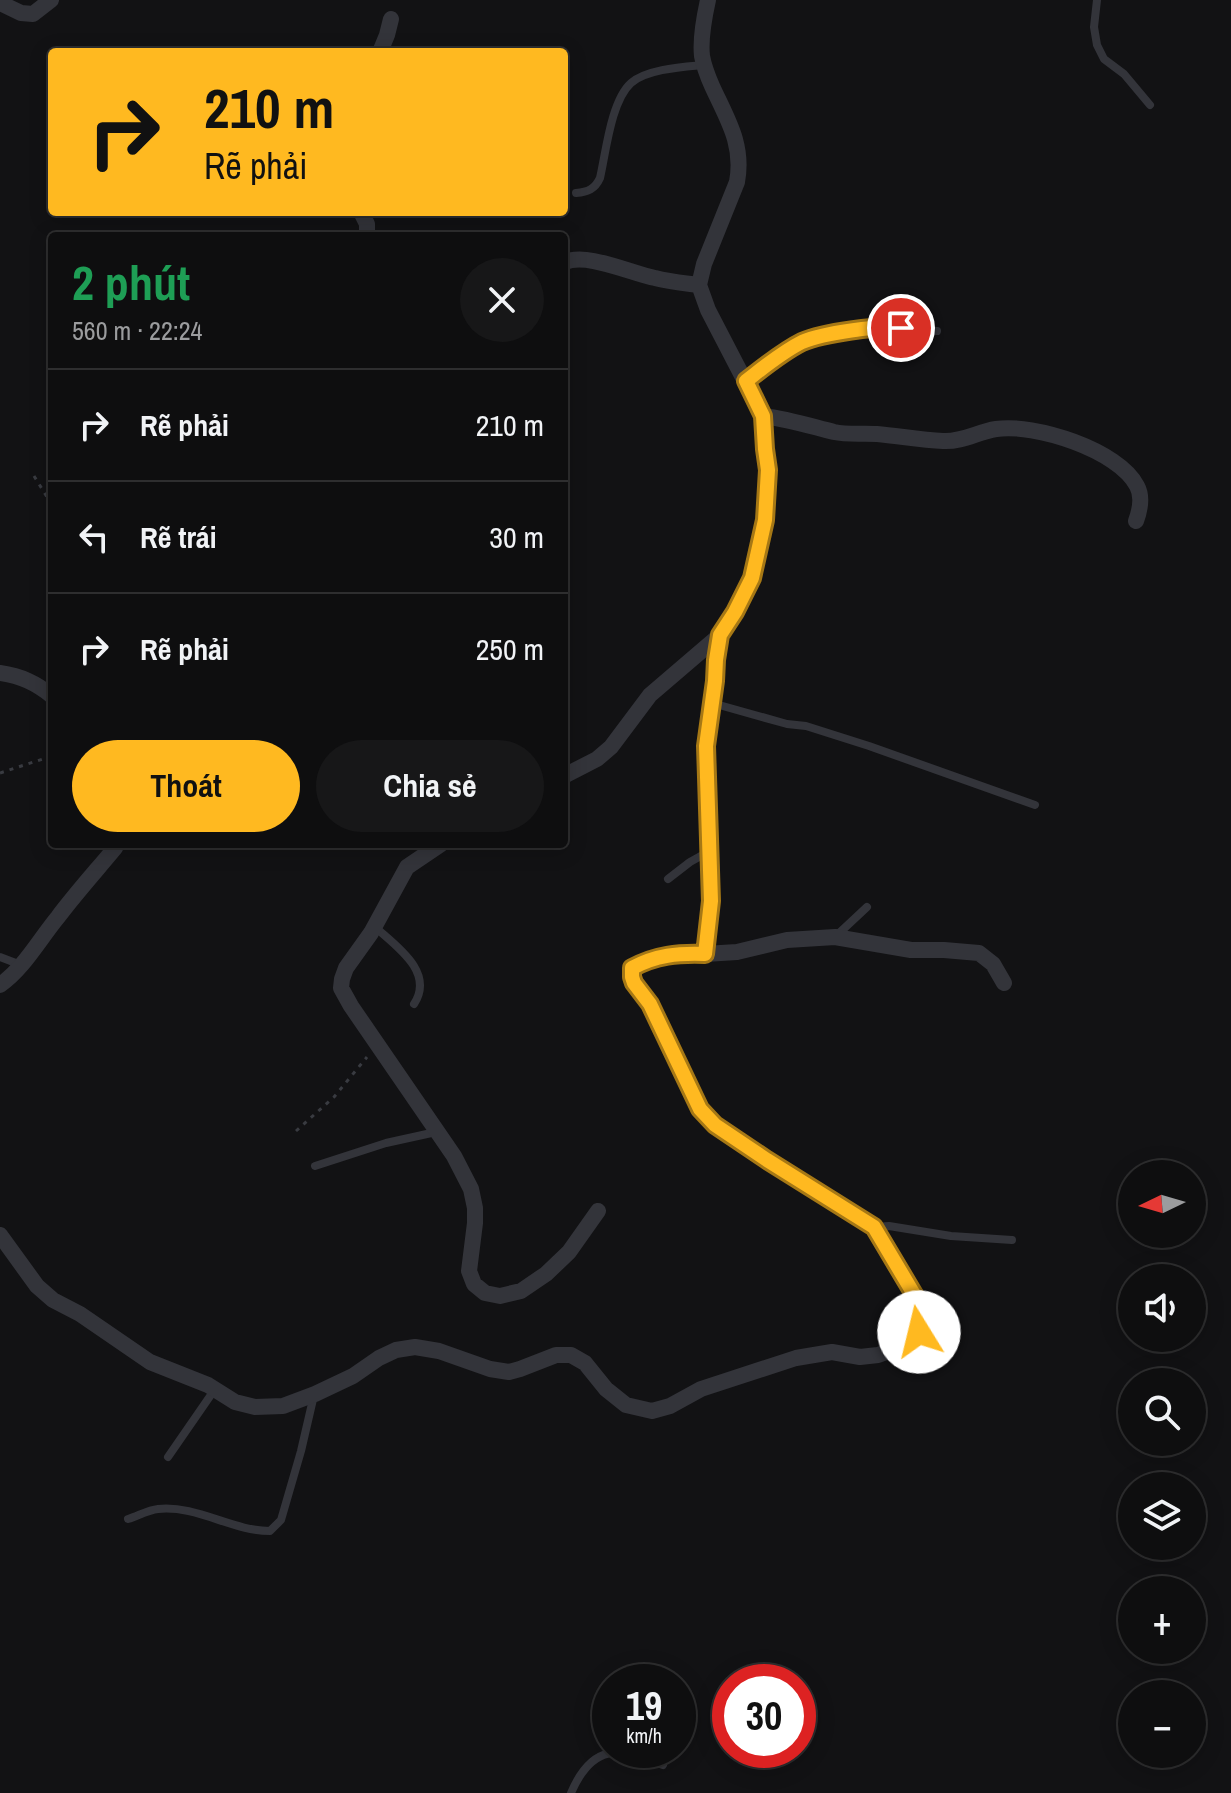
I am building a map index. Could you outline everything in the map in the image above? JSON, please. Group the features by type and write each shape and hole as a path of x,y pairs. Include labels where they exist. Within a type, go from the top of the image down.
{"street":[{"path":"0,3 21,13 33,14 51,0"},
{"path":"568,774 590,764 611,747 650,695 720,635 752,578 765,520 768,470 763,416 708,310 699,285 739,170 734,132 704,64 702,43 708,0"},
{"path":"382,48 391,19"},
{"path":"568,260 610,265 655,278 699,285"},
{"path":"763,416 803,422 837,432 944,442 960,441 997,428 1044,433 1093,448 1127,471 1139,488 1141,510 1136,521"},
{"path":"705,954 711,901 706,746 720,635"},
{"path":"0,673 19,676 48,693"},
{"path":"0,985 21,965 115,848"},
{"path":"435,848 407,867 374,927 346,968 341,988 454,1156 471,1189 475,1223 469,1271 474,1284 485,1293 500,1296 521,1291 546,1274 569,1252 598,1211"},
{"path":"0,1235 37,1286 53,1300 80,1314 150,1362 215,1389 235,1402 255,1407 283,1406 315,1394 396,1350 415,1347 509,1372 556,1355 571,1355 585,1363 606,1389 626,1405 652,1411 670,1406 701,1389 796,1358 832,1352 860,1357 878,1355 913,1341 919,1332 921,1319 918,1301 874,1227 715,1125 700,1109 650,1004 634,983 632,968 667,954 737,952 787,940 835,937 911,950 979,953 993,964 1004,983"}],"lane":[{"path":"1097,0 1094,27 1097,45 1104,59 1124,74 1150,105"},
{"path":"576,193 591,190 597,185 615,113 632,82 657,72 704,64"},
{"path":"746,381 804,341 885,326 937,331"},
{"path":"712,703 787,724 806,726 1035,805"},
{"path":"668,879 709,852"},
{"path":"835,937 867,907"},
{"path":"374,927 414,965 421,987 414,1004"},
{"path":"0,957 21,965"},
{"path":"315,1166 386,1143 437,1132"},
{"path":"874,1227 889,1226 951,1236 1012,1240"},
{"path":"168,1457 215,1389"},
{"path":"128,1519 151,1510 189,1511 255,1531 270,1531 281,1520 315,1394"},
{"path":"571,1793 579,1774 592,1762"}],"path":[{"path":"34,476 48,499"},
{"path":"0,773 48,757"},
{"path":"296,1131 334,1097 377,1044"}],"route":[{"path":"901,328 885,326 804,341 746,381 763,416 768,470 765,520 752,578 720,635 716,660 706,746 711,901 705,954 667,954 632,968 631,972 634,983 662,1026 700,1109 715,1125 874,1227 918,1301 921,1319 919,1332"}]}
